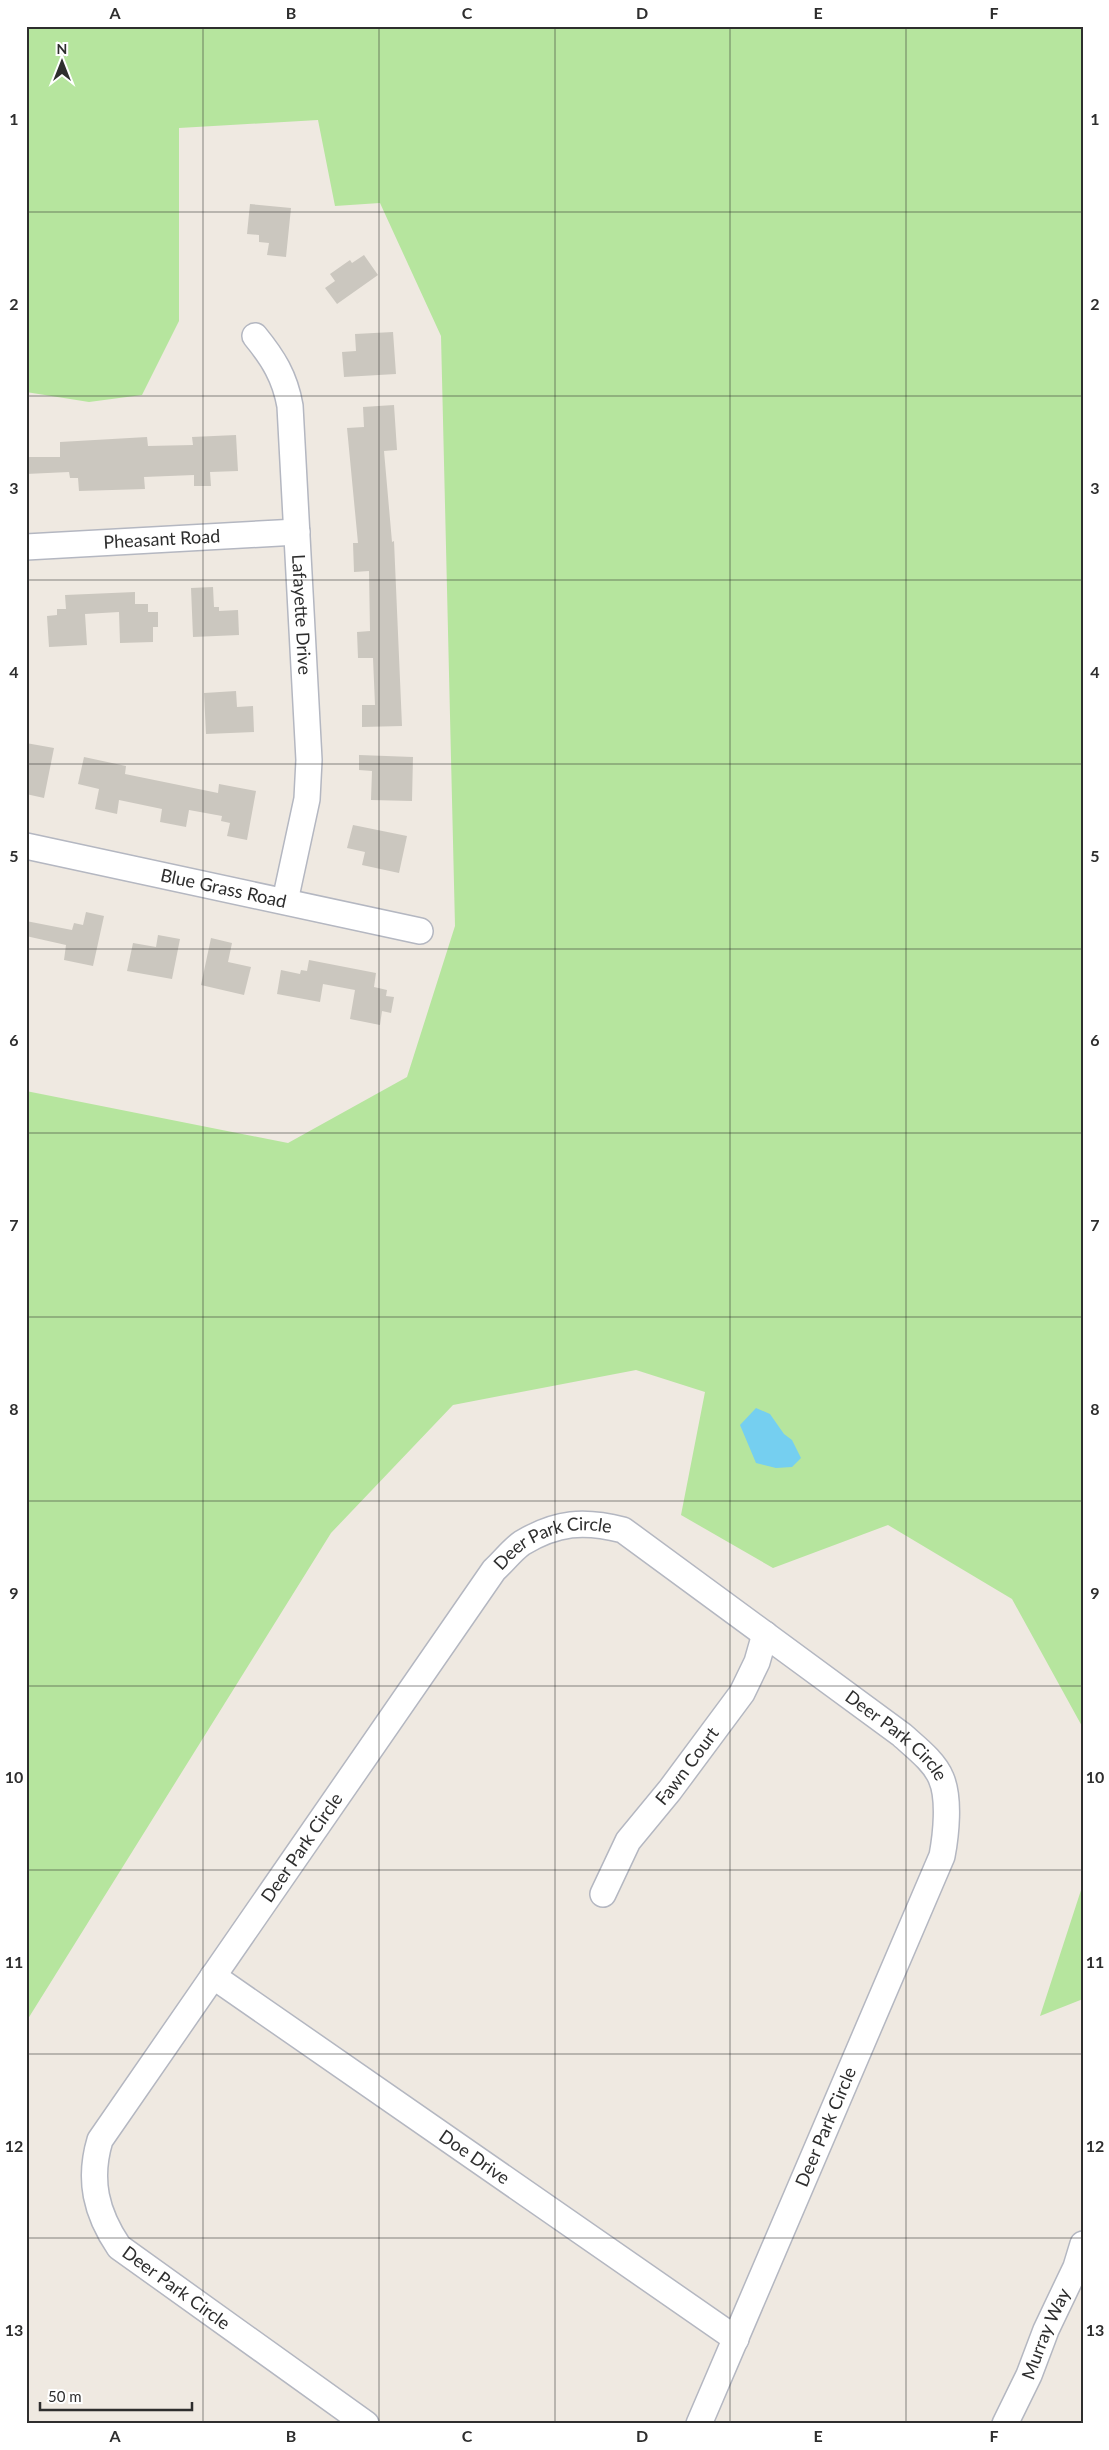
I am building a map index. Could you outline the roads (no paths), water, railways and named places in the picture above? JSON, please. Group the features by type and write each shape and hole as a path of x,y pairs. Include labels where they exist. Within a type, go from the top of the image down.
{"street":[{"name":"Lafayette Drive","path":"255,336 272,356 287,390 297,532 309,760 307,798 285,901"},
{"name":"Pheasant Road","path":"26,547 297,532"},
{"name":"Blue Grass Road","path":"26,846 420,932"},
{"name":"Deer Park Circle","path":"366,2424 119,2247 106,2228 92,2182 93,2161 100,2140 494,1570 521,1544 556,1528 581,1523 597,1523 623,1530 902,1734 925,1756 941,1777 945,1793 946,1836 942,1856 699,2424"},
{"name":"Fawn Court","path":"603,1894 628,1841 670,1790 742,1693 757,1662 765,1634"},
{"name":"Doe Drive","path":"213,1976 736,2338"},
{"name":"Murray Way","path":"1005,2424 1029,2376 1049,2322 1076,2267 1083,2244"}],"water":[{"path":"756,1408 770,1414 784,1434 792,1440 801,1458 792,1467 776,1468 756,1463 740,1425"}]}
